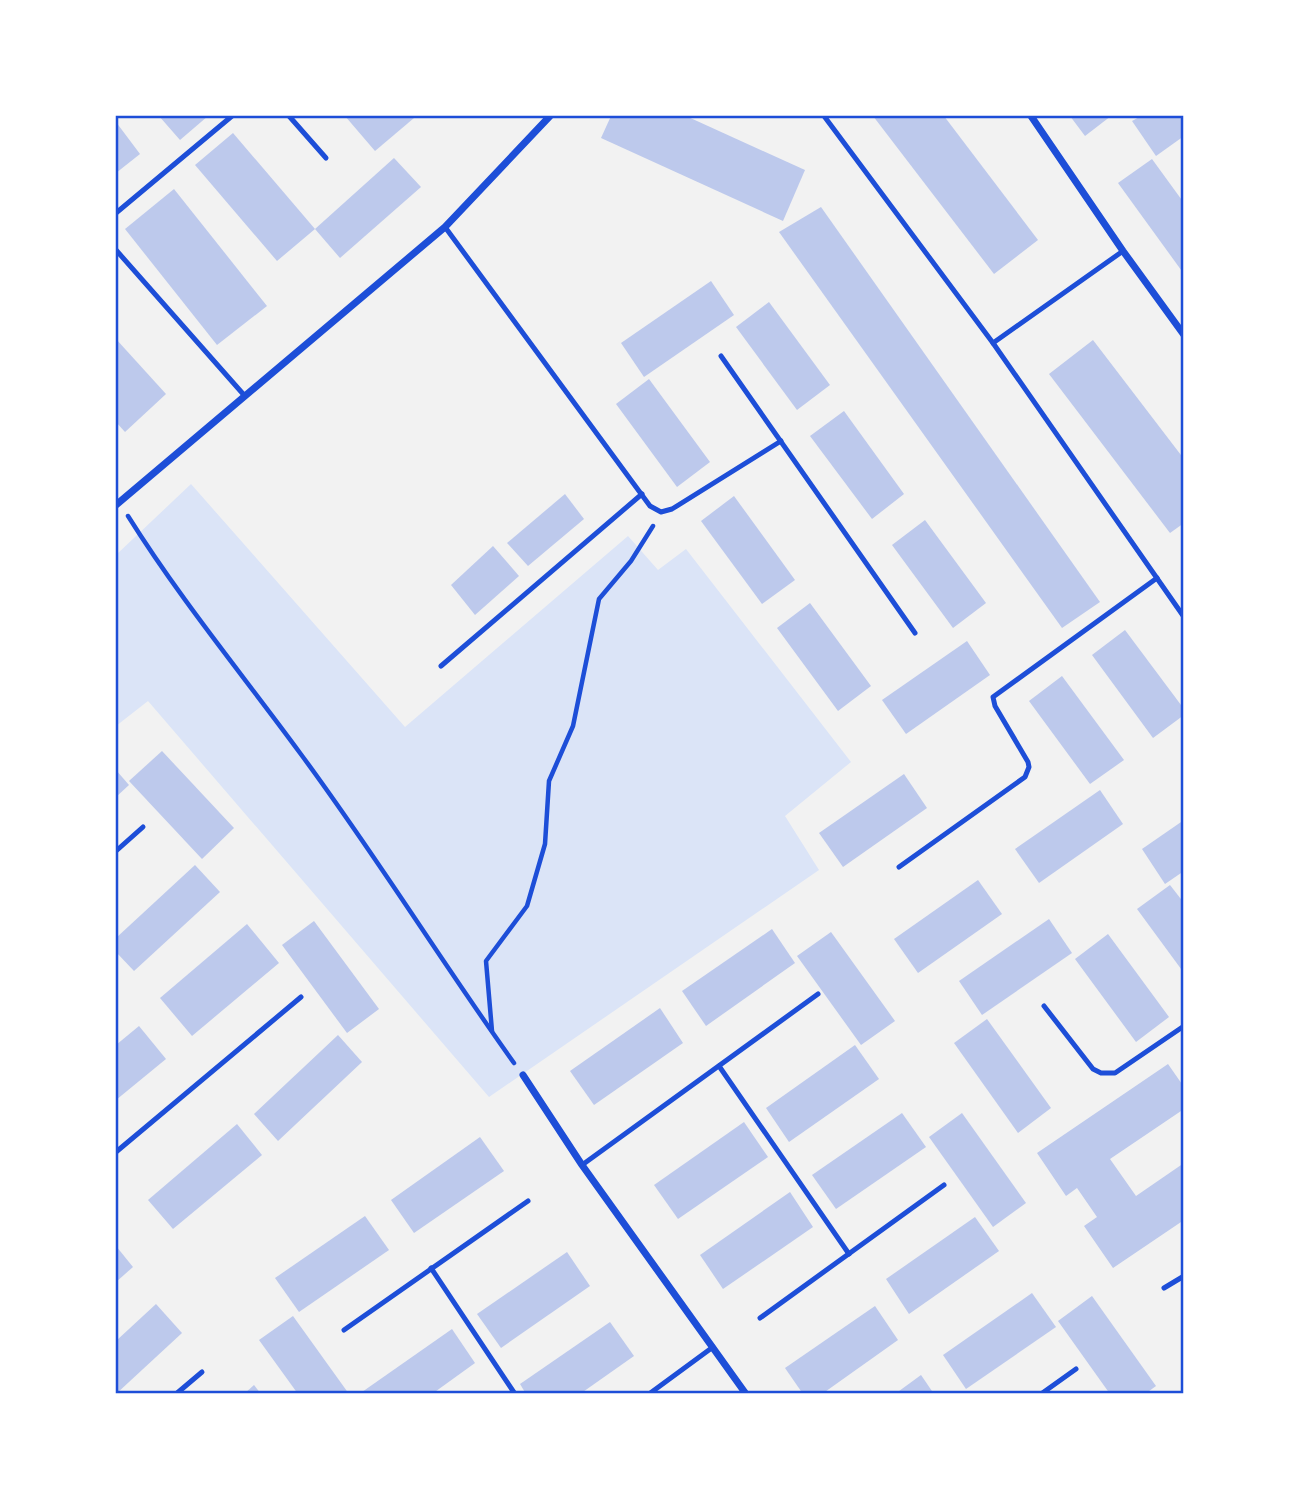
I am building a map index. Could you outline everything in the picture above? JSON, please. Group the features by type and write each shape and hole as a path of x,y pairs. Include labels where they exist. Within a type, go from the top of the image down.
{"street":[{"path":"117,504 445,227 550,116"},
{"path":"1031,116 1184,335"},
{"path":"523,1075 582,1165 746,1394"}],"lane":[{"path":"116,213 232,116"},
{"path":"289,116 326,158"},
{"path":"824,116 993,343 1184,617"},
{"path":"445,227 650,506 661,512 672,509 781,441"},
{"path":"116,250 243,395"},
{"path":"993,343 1123,251"},
{"path":"721,356 915,633"},
{"path":"441,666 642,494"},
{"path":"899,867 1025,777 1028,762 995,706 993,697 1157,578"},
{"path":"116,851 143,828"},
{"path":"582,1165 818,994"},
{"path":"116,1152 301,997"},
{"path":"1044,1006 1093,1069 1101,1073 1115,1073 1184,1026"},
{"path":"719,1066 849,1254"},
{"path":"760,1318 944,1185"},
{"path":"344,1330 528,1201"},
{"path":"431,1268 515,1394"},
{"path":"1164,1289 1184,1276"},
{"path":"649,1394 713,1348"},
{"path":"1041,1394 1076,1369"},
{"path":"177,1394 202,1372"}],"path":[{"path":"117,504 163,572 300,753 523,1075"},
{"path":"492,1032 486,961 527,906 545,844 549,781 573,726 599,598 631,562 661,512"}],"shaded area":[{"path":"191,484 405,727 628,536 658,570 686,549 851,762 785,816 819,870 489,1097 148,701 116,726 116,555"}],"building":[{"path":"159,116 208,116 180,140"},
{"path":"345,116 412,116 414,118 375,151"},
{"path":"611,116 686,116 805,170 783,221 601,138"},
{"path":"873,116 944,116 1038,240 994,274"},
{"path":"1070,116 1111,116 1085,136"},
{"path":"1141,116 1184,116 1184,136 1156,156 1132,121"},
{"path":"116,122 140,154 116,173"},
{"path":"233,133 315,229 277,261 195,165"},
{"path":"394,158 421,187 340,258 315,229"},
{"path":"1152,159 1184,203 1184,274 1118,183"},
{"path":"174,189 267,306 217,345 125,229"},
{"path":"821,207 1100,602 1062,628 779,232"},
{"path":"711,281 734,315 644,377 621,343"},
{"path":"769,302 830,385 797,410 736,327"},
{"path":"116,339 166,394 125,432 116,422"},
{"path":"1093,340 1184,459 1184,523 1170,533 1049,374"},
{"path":"649,379 710,462 677,487 616,404"},
{"path":"844,411 904,494 872,519 810,436"},
{"path":"565,494 584,519 528,566 507,543"},
{"path":"734,496 795,580 762,604 701,521"},
{"path":"925,520 986,603 953,628 892,545"},
{"path":"493,546 519,576 475,615 451,585"},
{"path":"810,603 871,686 838,711 777,628"},
{"path":"1125,630 1184,709 1184,715 1153,738 1092,655"},
{"path":"967,641 990,675 906,734 882,700"},
{"path":"1062,676 1124,760 1090,784 1029,701"},
{"path":"162,751 234,828 202,859 129,781"},
{"path":"116,770 129,785 116,797"},
{"path":"904,774 927,808 843,867 819,833"},
{"path":"1100,790 1123,824 1039,883 1015,849"},
{"path":"1184,820 1184,871 1165,884 1142,849"},
{"path":"195,865 220,892 134,971 116,952 116,938"},
{"path":"978,880 1002,914 918,973 894,939"},
{"path":"1170,885 1184,903 1184,973 1137,909"},
{"path":"1049,919 1072,953 982,1015 959,981"},
{"path":"314,921 379,1009 347,1033 282,945"},
{"path":"247,924 279,963 192,1036 160,998"},
{"path":"772,929 795,963 706,1026 682,991"},
{"path":"831,932 895,1021 861,1045 797,956"},
{"path":"1108,934 1169,1017 1136,1042 1075,959"},
{"path":"660,1008 683,1043 594,1105 570,1071"},
{"path":"987,1019 1051,1108 1018,1133 954,1043"},
{"path":"139,1026 166,1059 116,1100 116,1045"},
{"path":"338,1035 362,1062 278,1141 254,1114"},
{"path":"855,1045 879,1079 789,1142 766,1108"},
{"path":"1168,1064 1184,1087 1184,1109 1110,1159 1136,1196 1184,1163 1184,1220 1113,1268 1084,1226 1097,1217 1077,1188 1066,1196 1037,1153"},
{"path":"902,1113 926,1147 836,1209 812,1175"},
{"path":"962,1113 1026,1203 993,1227 929,1137"},
{"path":"744,1122 768,1157 678,1219 654,1185"},
{"path":"237,1124 262,1155 173,1229 148,1200"},
{"path":"480,1137 504,1171 414,1233 391,1200"},
{"path":"790,1192 813,1227 723,1289 700,1255"},
{"path":"365,1216 389,1250 299,1312 275,1278"},
{"path":"975,1217 999,1251 909,1314 886,1279"},
{"path":"116,1246 133,1267 116,1282"},
{"path":"567,1252 590,1286 501,1348 477,1314"},
{"path":"1032,1293 1056,1327 966,1389 943,1355"},
{"path":"1092,1296 1156,1386 1145,1394 1110,1394 1058,1321"},
{"path":"156,1304 182,1333 116,1394 116,1341"},
{"path":"875,1306 898,1340 822,1394 803,1394 785,1368"},
{"path":"293,1316 349,1394 298,1394 259,1340"},
{"path":"610,1322 634,1356 580,1394 526,1394 520,1384"},
{"path":"452,1329 475,1363 432,1394 363,1394 362,1392"},
{"path":"921,1375 934,1394 895,1394"},
{"path":"254,1385 261,1394 244,1394"}]}
